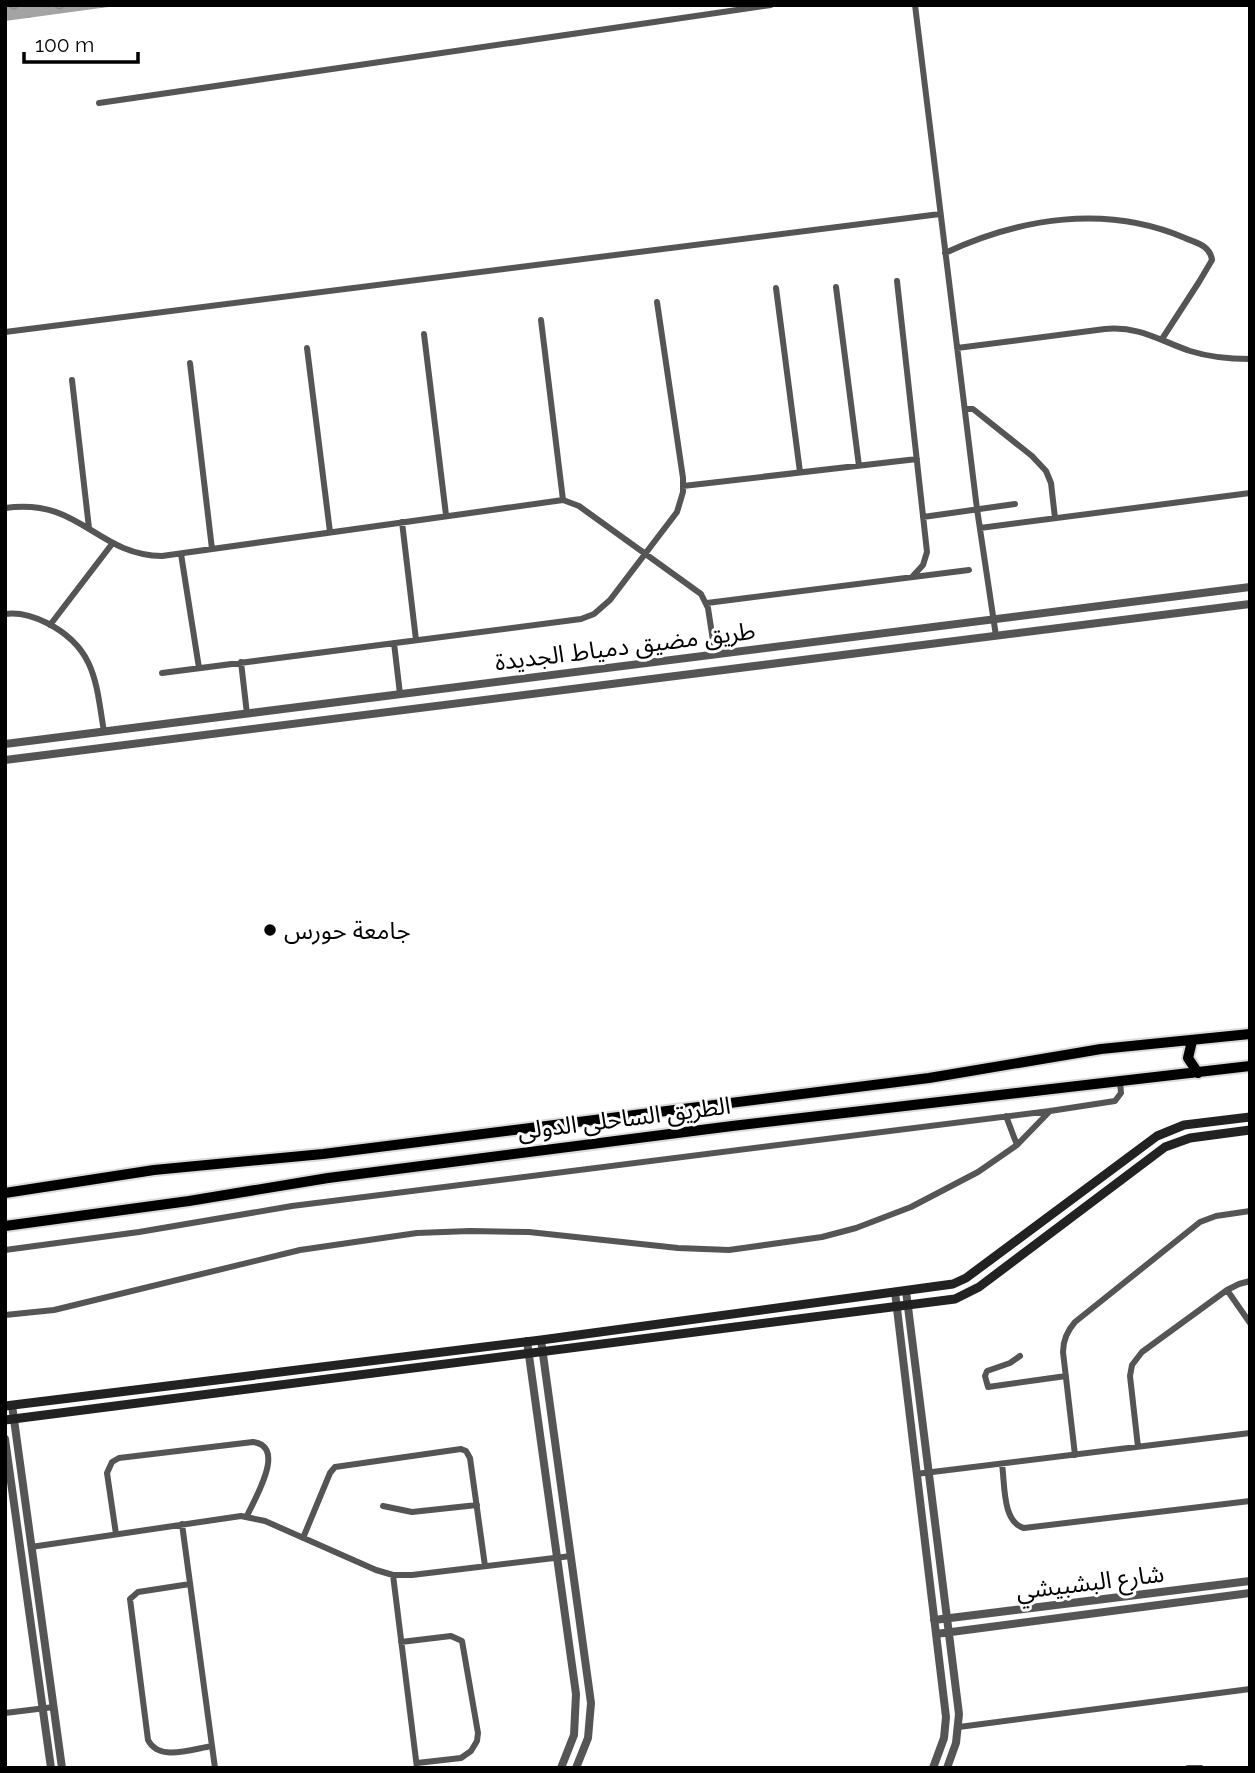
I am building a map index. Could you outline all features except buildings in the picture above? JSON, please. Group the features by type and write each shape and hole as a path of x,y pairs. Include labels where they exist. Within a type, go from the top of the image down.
{"highway":[{"name":"الطريق الساحلى الدولى","path":"5,1192 154,1170 323,1154 929,1078 1090,1051 1250,1034"},
{"path":"1192,1041 1188,1058 1198,1073"},
{"name":"الطريق الساحلى الدولى","path":"5,1226 189,1201 328,1178 678,1132 1250,1066"}],"main road":[{"path":"9,1405 541,1340 945,1286 967,1278 1166,1132 1184,1125 1250,1117"},
{"path":"10,1419 948,1301 974,1291 1165,1147 1190,1138 1250,1130"}],"street":[{"path":"99,103 771,5"},
{"path":"915,5 977,509 996,636"},
{"path":"5,332 940,214"},
{"path":"945,253 996,232 1060,219 1126,221 1179,235 1209,250 1212,260 1162,339"},
{"path":"897,281 927,557 912,577"},
{"path":"836,287 859,466"},
{"path":"776,288 800,472"},
{"path":"162,673 588,617 610,600 677,512 683,486 657,302"},
{"path":"541,320 563,500"},
{"path":"957,348 1115,328 1135,330 1205,355 1250,359"},
{"path":"424,334 446,515"},
{"path":"307,348 330,532"},
{"path":"190,363 212,549"},
{"path":"72,380 89,528"},
{"path":"965,409 973,409 1041,466 1051,483 1055,518"},
{"path":"683,486 917,459"},
{"path":"980,528 1250,493"},
{"path":"5,508 21,505 52,509 71,517 113,544 141,555 162,556 563,500 579,506 697,590 706,603 715,654"},
{"path":"923,517 1015,504"},
{"path":"401,522 416,640"},
{"path":"50,625 113,544"},
{"path":"181,554 199,668"},
{"path":"706,603 970,570"},
{"name":"طريق مضيق دمياط الجديدة","path":"5,744 1250,587"},
{"name":"طريق مضيق دمياط الجديدة","path":"5,760 1250,604"},
{"path":"5,614 28,616 50,625 74,641 91,665 104,732"},
{"path":"394,643 400,694"},
{"path":"241,662 247,713"},
{"path":"646,663 649,678"},
{"path":"37,740 40,756"},
{"path":"5,1250 139,1232 292,1206 1050,1111 1115,1101 1121,1093 1120,1082"},
{"path":"5,1315 54,1310 300,1250 417,1233 529,1232 678,1248 729,1250 822,1237 856,1228 911,1207 978,1172 1017,1145 1050,1111"},
{"path":"1006,1116 1017,1145"},
{"path":"1075,1455 1063,1344 1069,1330 1075,1322 1199,1222 1216,1216 1250,1211"},
{"path":"1138,1447 1130,1376 1135,1360 1142,1352 1227,1290 1250,1281"},
{"path":"1227,1290 1250,1323"},
{"path":"906,1291 959,1727 947,1768"},
{"path":"895,1292 946,1723 944,1738 933,1768"},
{"path":"541,1340 591,1703 588,1738 576,1768"},
{"path":"527,1341 577,1704 574,1735 561,1768"},
{"path":"1020,1356 1010,1363 987,1371 985,1376 988,1387 1066,1376"},
{"path":"9,1405 62,1768"},
{"path":"916,1474 1250,1433"},
{"path":"5,1439 51,1768"},
{"path":"116,1534 107,1473 112,1462 119,1458 261,1444 268,1449 270,1461 247,1516"},
{"path":"303,1538 335,1467 463,1450 470,1458 485,1566"},
{"path":"1002,1464 1009,1517 1016,1526 1024,1528 1250,1501"},
{"path":"383,1506 412,1512 477,1505"},
{"path":"32,1548 247,1516 265,1521 393,1575 571,1556"},
{"path":"183,1524 215,1768"},
{"path":"393,1575 401,1642 417,1765 461,1759 473,1748 478,1733 462,1641 452,1636 401,1642"},
{"name":"شارع البشبيشي","path":"934,1619 1250,1581"},
{"path":"190,1584 138,1591 130,1599 148,1740 154,1749 164,1753 212,1746"},
{"name":"شارع البشبيشي","path":"936,1634 1250,1593"},
{"path":"1023,1609 1025,1622"},
{"path":"959,1727 1250,1689"},
{"path":"5,1713 54,1707"},
{"path":"1188,1768 1201,1768"}],"water":[{"path":"5,5 123,5 5,21"}],"place":[{"name":"جامعة حورس","path":"270,930"}]}
